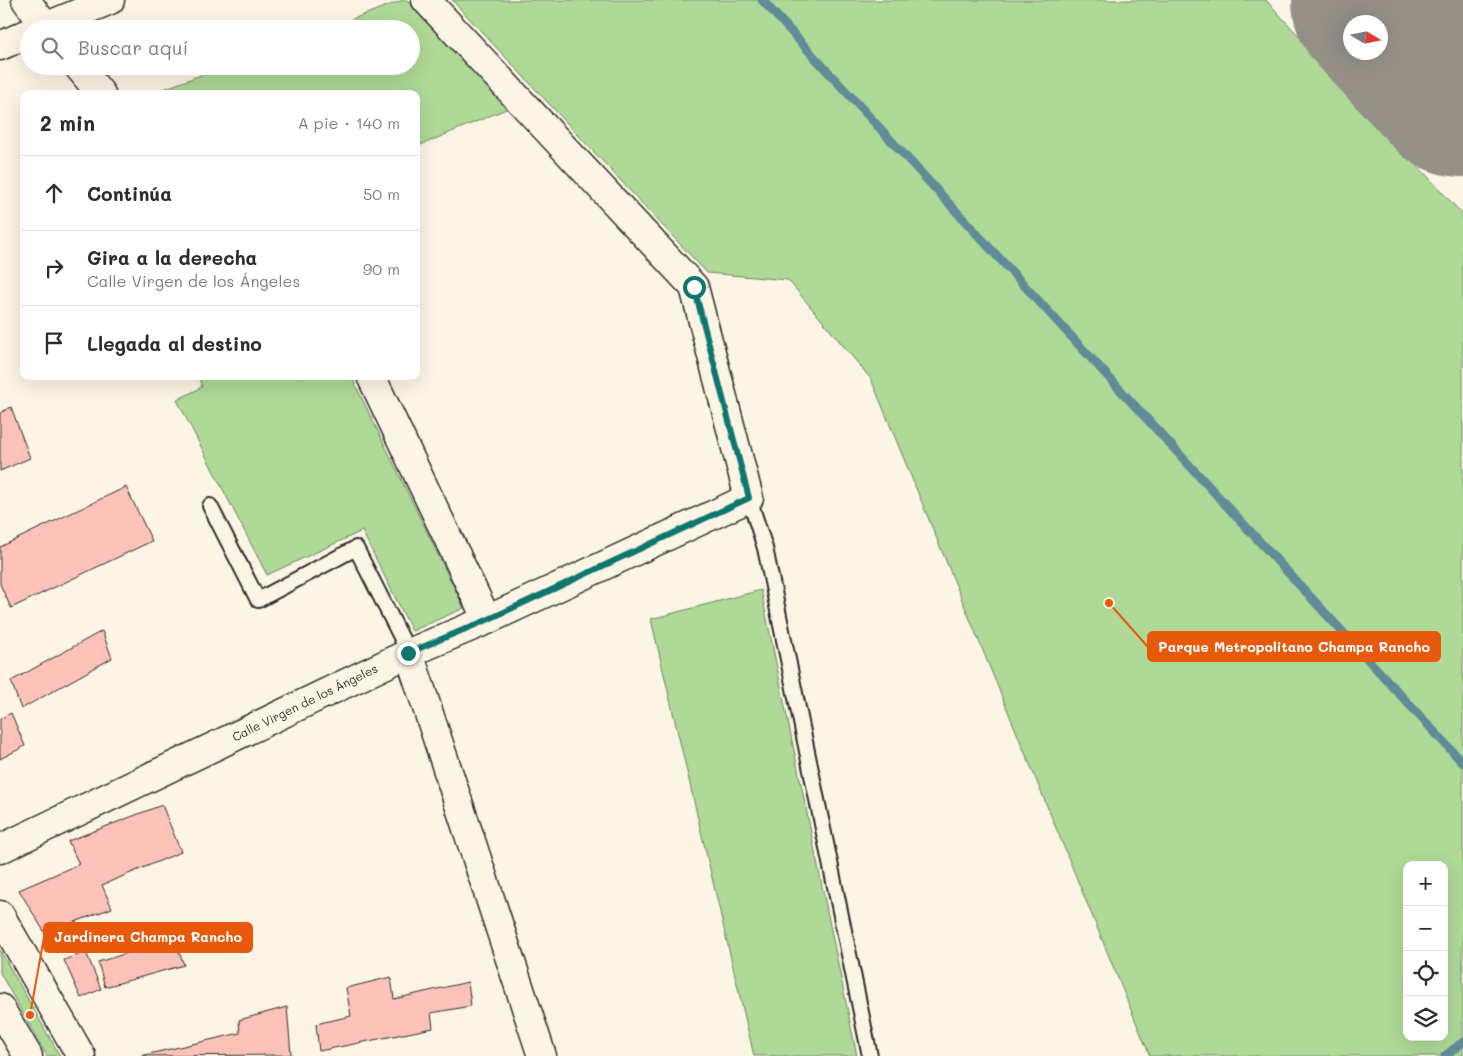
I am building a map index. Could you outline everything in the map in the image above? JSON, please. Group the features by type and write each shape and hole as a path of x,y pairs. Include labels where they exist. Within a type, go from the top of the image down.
{"street":[{"path":"26,0 36,20"},
{"path":"62,20 110,0"},
{"path":"426,0 694,287 749,498"},
{"path":"0,46 20,38"},
{"path":"85,75 98,90"},
{"path":"374,380 487,620"},
{"name":"Calle Virgen de los Ángeles","path":"0,849 408,653 487,620 749,498"},
{"path":"408,653 542,1056"},
{"path":"0,914 81,1056"},
{"path":"0,1008 28,1056"}],"lane":[{"path":"749,498 765,548 870,1056"},
{"path":"210,506 258,600 356,548 408,653"}],"green space":[{"path":"407,0 511,107 420,145 420,90 161,90 201,75 420,75 420,20 350,20"},
{"path":"452,0 1266,0 1463,215 1463,1056 1150,1056 871,379 788,280 707,273"},
{"path":"199,380 353,380 464,608 412,631 362,531 267,575 177,400 202,387"},
{"path":"761,590 857,1056 754,1056 651,619"},
{"path":"0,950 60,1056 47,1056 0,973"}],"building":[{"path":"11,407 30,458 0,471 0,413"},
{"path":"126,487 152,541 11,608 0,584 0,547"},
{"path":"102,631 112,658 21,709 11,681"},
{"path":"11,713 25,746 0,759 0,719"},
{"path":"162,805 181,852 102,885 112,908 45,933 19,890 79,864 68,841"},
{"path":"174,939 184,965 105,987 98,962"},
{"path":"86,952 101,989 81,998 64,960"},
{"path":"391,977 394,999 468,982 471,1006 431,1013 433,1028 319,1051 316,1024 351,1016 346,988"},
{"path":"287,1007 291,1055 140,1056 240,1033 239,1020"}],"waterway":[{"path":"762,0 1463,763"},
{"path":"1445,1056 1463,1042"}],"runway":[{"path":"1389,0 1463,80"}],"place":[{"name":"Parque Metropolitano Champa Rancho","path":"1109,603"},
{"name":"Jardinera Champa Rancho","path":"30,1015"}],"route":[{"path":"408,653 487,620 749,498 694,287"}]}
